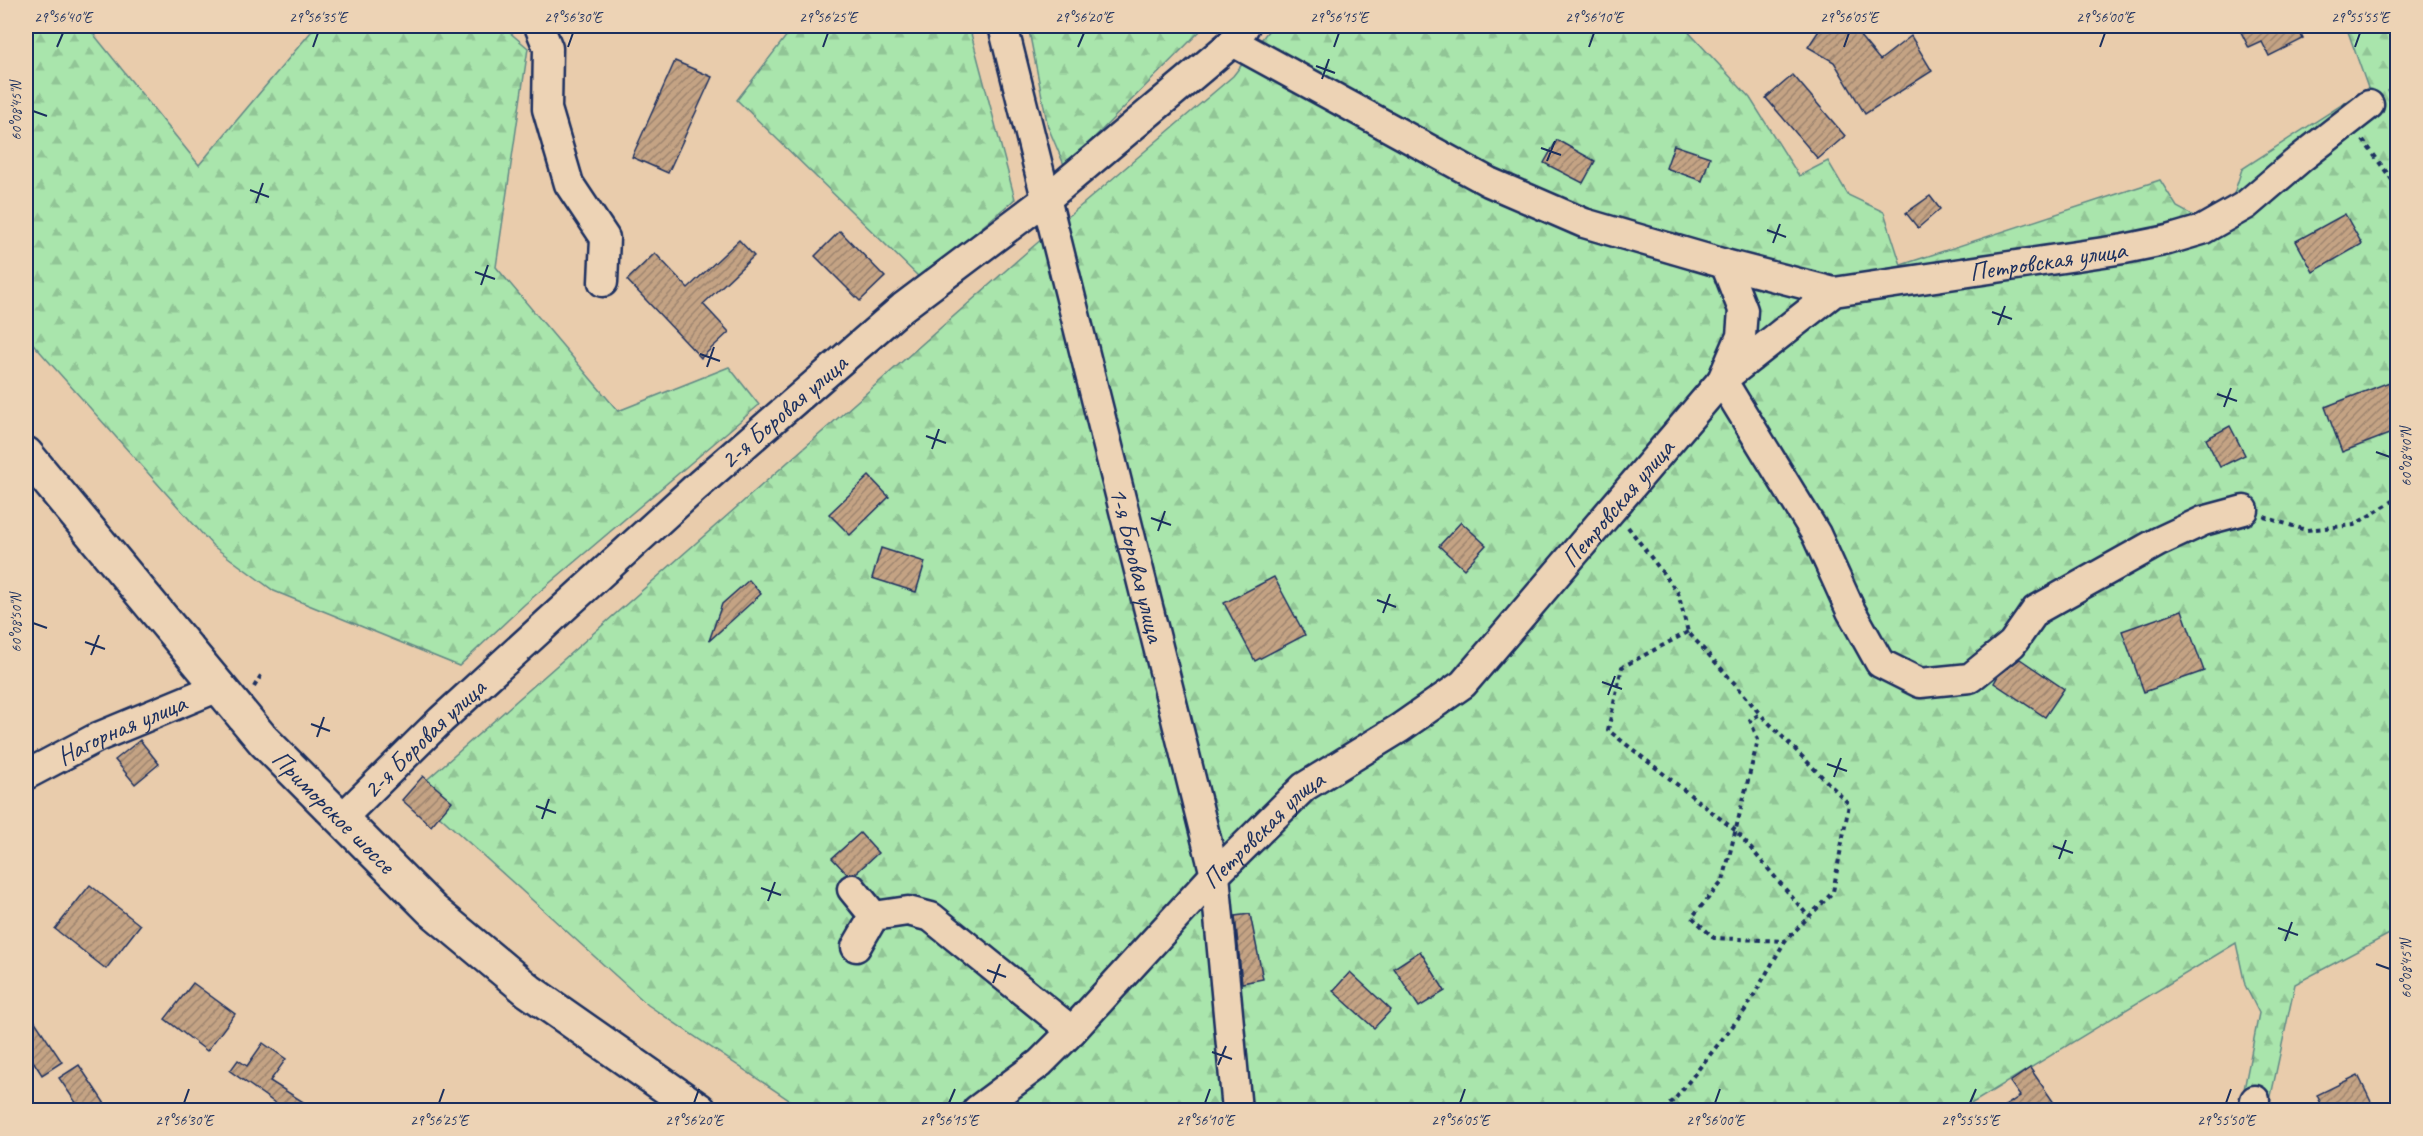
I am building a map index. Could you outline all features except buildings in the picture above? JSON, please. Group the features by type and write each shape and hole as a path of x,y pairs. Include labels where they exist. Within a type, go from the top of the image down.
{"main road":[{"name":"Приморское шоссе","path":"26,454 221,686 263,740 432,910 529,991 699,1110"}],"street":[{"path":"539,26 549,48 547,109 569,184 605,238 603,282"},
{"name":"1-я Боровая улица","path":"1003,26 1215,875 1237,1110"},
{"path":"1239,34 1489,182 1584,223 1725,264 1834,292"},
{"name":"2-я Боровая улица","path":"340,819 441,720 695,488 903,307 1045,200 1239,34"},
{"name":"Петровская улица","path":"977,1110 1040,1063 1215,875 1304,787 1400,728 1463,684 1722,380 1834,292 2124,249 2202,230 2246,205 2359,112"},
{"path":"1725,264 1743,310 1741,336 1722,380 1816,534 1851,611 1880,663 1920,683 1970,678 2012,644 2036,610 2158,542 2203,521 2244,510"},
{"name":"Нагорная улица","path":"26,775 98,737 221,686"},
{"path":"852,889 874,916"},
{"path":"874,916 908,912 931,917 1072,1031"},
{"path":"856,947 874,916"}],"path":[{"path":"2359,112 2397,188"},
{"path":"2244,510 2306,530 2354,525 2397,498"},
{"path":"1613,508 1678,593 1688,632 1760,714 1849,804 1833,892 1785,941 1746,1009 1675,1099 1663,1110"},
{"path":"1688,632 1622,667 1608,730 1736,831 1809,917"},
{"path":"1760,714 1750,720 1758,740 1724,881 1692,916 1714,938 1785,941"}],"green space":[{"path":"26,26 87,26 199,165 316,26 502,26 528,48 496,267 618,411 729,367 759,405 525,604 459,666 274,591 213,546 26,336"},
{"path":"794,26 969,26 1015,199 921,279 737,100"},
{"path":"1028,26 1205,26 1065,167 1048,127"},
{"path":"1272,26 1683,26 1750,98 1799,176 1828,161 1848,195 1884,212 1901,265 2160,180 2177,207 2199,219 2231,203 2242,169 2368,88 2346,26 2391,26 2398,46 2397,930 2295,984 2268,1110 2240,1110 2259,1013 2245,985 2236,943 1961,1110 804,1110 648,1005 413,792 1029,250 1233,76"}]}
